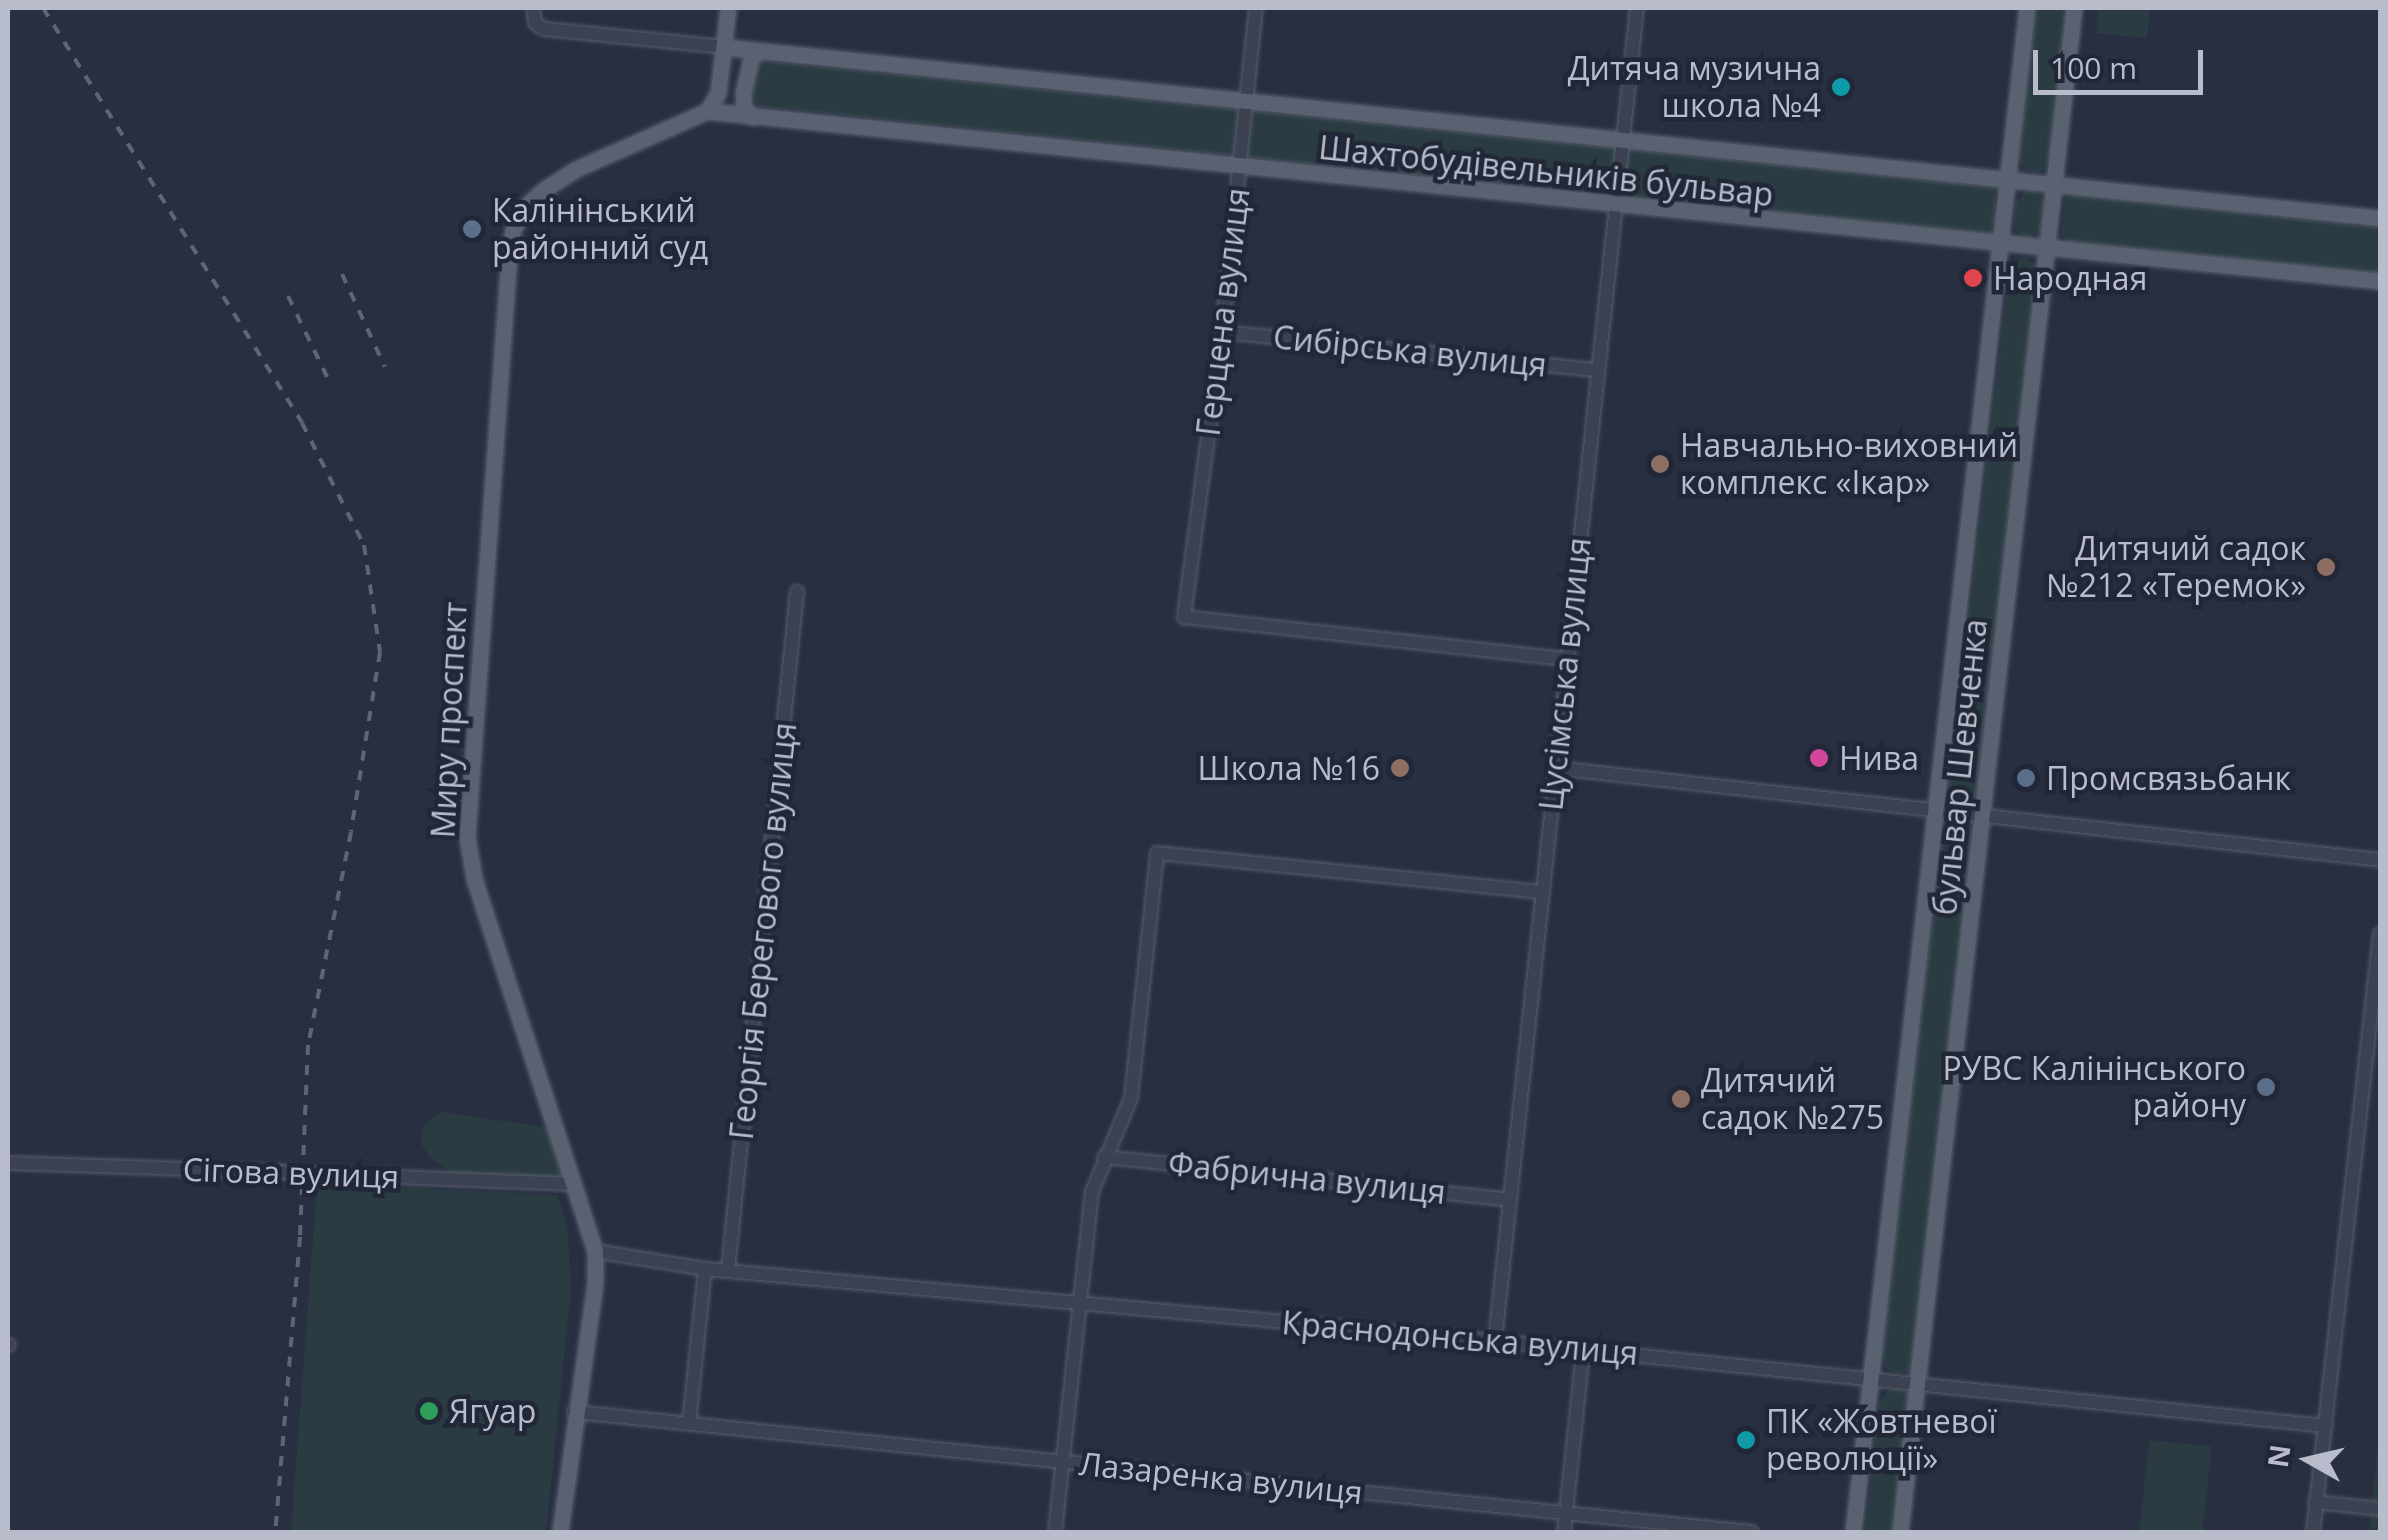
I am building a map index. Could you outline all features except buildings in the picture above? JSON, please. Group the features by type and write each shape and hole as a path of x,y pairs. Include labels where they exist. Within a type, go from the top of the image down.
{"main road":[{"path":"707,110 718,93 728,8"},
{"name":"бульвар Шевченка","path":"1854,1532 2028,8"},
{"name":"бульвар Шевченка","path":"1900,1532 2074,8"},
{"name":"Шахтобудівельників бульвар","path":"724,47 2380,218"},
{"path":"752,117 744,107 744,93 751,58 760,51"},
{"name":"Шахтобудівельників бульвар","path":"707,110 1240,168 2380,281"},
{"name":"Миру проспект","path":"560,1532 595,1282 595,1251 474,878 467,837 509,255 524,208 542,191 576,169 707,110"}],"street":[{"path":"533,8 536,23 544,28 724,47"},
{"name":"Герцена вулиця","path":"1256,8 1222,332 1184,617 1566,658"},
{"name":"Цусімська вулиця","path":"1494,1341 1638,8"},
{"name":"Сибірська вулиця","path":"1222,332 1597,370"},
{"name":"Георгія Берегового вулиця","path":"728,1270 797,592"},
{"path":"1555,768 2380,860"},
{"path":"1055,1532 1092,1192 1131,1098 1158,852 1542,892"},
{"path":"2313,1532 2380,934"},
{"name":"Фабрична вулиця","path":"1104,1157 1510,1200"},
{"name":"Сігова вулиця","path":"8,1163 574,1184"},
{"name":"Краснодонська вулиця","path":"595,1251 705,1268 1494,1341 2326,1426"},
{"path":"689,1424 705,1268"},
{"path":"1564,1532 1583,1350"},
{"name":"Лазаренка вулиця","path":"574,1412 1752,1532"},
{"path":"2316,1502 2380,1509"}],"shaded area":[{"path":"2036,8 2067,8 2051,153 2045,169 2038,173 2024,170 2018,158"},
{"path":"2099,8 2150,8 2147,38 2096,33"},
{"path":"765,61 1995,187 1995,218 1990,235 758,106 752,95 755,68"},
{"path":"2026,190 2038,192 2045,203 2041,232 2027,238 2016,231 2014,224 2015,204"},
{"path":"2073,194 2380,228 2380,275 2067,241 2061,234 2065,199"},
{"path":"2025,256 2040,269 1976,802 1966,810 1952,805 1949,786 2010,267"},
{"path":"1960,820 1976,838 1914,1361 1911,1370 1898,1375 1886,1369 1882,1355 1941,843 1945,827"},
{"path":"441,1112 545,1127 555,1139 564,1172 555,1183 462,1180 431,1159 420,1142 424,1126"},
{"name":"Ягуар","path":"317,1184 557,1195 567,1227 571,1289 546,1532 291,1532"},
{"path":"1891,1387 1902,1388 1910,1396 1894,1532 1865,1532 1879,1402"},
{"path":"2380,1426 2380,1532 2369,1532"},
{"path":"2149,1440 2212,1447 2203,1532 2139,1532"}],"railway":[{"path":"43,8 302,423 364,545 380,652 351,832 308,1045 300,1237 275,1532"},
{"path":"342,274 385,367"},
{"path":"288,296 329,381"}],"place":[{"name":"Дитяча музична школа №4","path":"1841,87"},
{"name":"Калінінський районний суд","path":"472,229"},
{"name":"Народная","path":"1973,278"},
{"name":"Навчально-виховний комплекс «Ікар»","path":"1660,464"},
{"name":"Дитячий садок №212 «Теремок»","path":"2326,567"},
{"name":"Нива","path":"1819,758"},
{"name":"Школа №16","path":"1400,768"},
{"name":"Промсвязьбанк","path":"2026,778"},
{"name":"РУВС Калінінського району","path":"2266,1087"},
{"name":"Дитячий садок №275","path":"1681,1099"},
{"name":"Ягуар","path":"429,1411"},
{"name":"ПК «Жовтневої революції»","path":"1746,1440"}]}
